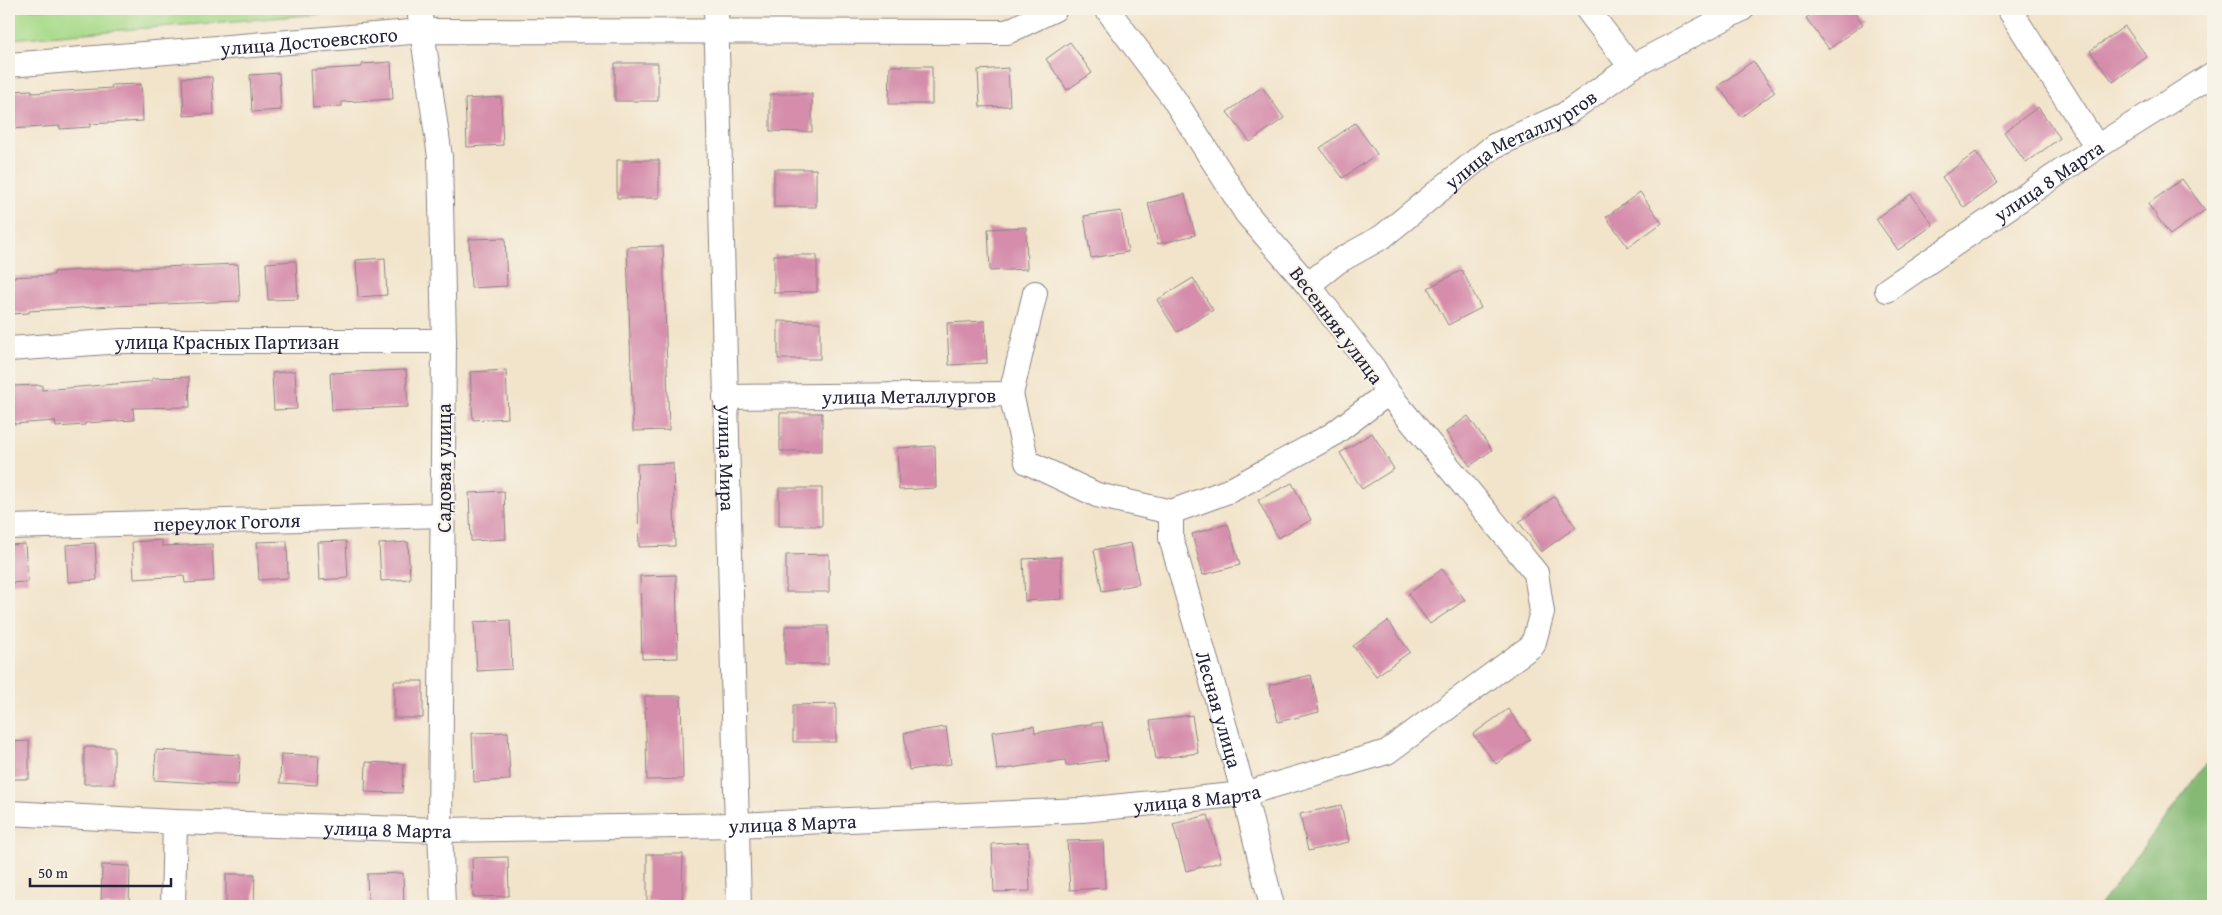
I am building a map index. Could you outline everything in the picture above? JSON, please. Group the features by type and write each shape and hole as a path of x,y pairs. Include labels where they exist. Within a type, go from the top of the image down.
{"street":[{"name":"улица Достоевского","path":"9,65 421,20 717,19 1007,32 1055,9"},
{"name":"Весенняя улица","path":"1107,9 1172,96 1246,214 1308,285 1373,368 1388,393 1536,573 1542,612 1534,645"},
{"path":"1586,9 1631,66"},
{"name":"улица Металлургов","path":"1308,285 1336,262 1382,237 1494,146 1564,116 1631,66 1742,9"},
{"path":"2009,9 2096,147"},
{"name":"улица Мира","path":"717,19 735,825 739,906"},
{"name":"Садовая улица","path":"421,20 440,157 444,341 440,830 443,906"},
{"name":"улица 8 Марта","path":"1887,290 2096,147 2213,74"},
{"path":"1011,394 1035,293"},
{"name":"улица Красных Партизан","path":"9,349 122,341 444,341"},
{"path":"1170,512 1232,490 1332,435 1388,393"},
{"name":"улица Металлургов","path":"725,397 1011,394 1027,462 1097,495 1170,512"},
{"name":"Лесная улица","path":"1170,512 1171,538 1244,794 1272,906"},
{"name":"переулок Гоголя","path":"9,527 443,515"},
{"name":"улица 8 Марта","path":"9,813 175,822 440,830 735,825 1082,810 1244,794 1387,752 1534,645"},
{"path":"173,906 175,822"}],"green space":[{"path":"9,9 386,9 9,39"},
{"path":"2213,754 2213,906 2099,906"}],"building":[{"path":"1819,9 1852,9 1863,24 1829,49 1806,18"},
{"path":"2125,26 2147,57 2113,82 2090,51"},
{"path":"1070,42 1092,73 1067,90 1046,59"},
{"path":"1753,61 1775,92 1741,117 1718,86"},
{"path":"391,62 393,99 342,102 342,106 313,108 311,70 362,67 362,64"},
{"path":"615,63 658,63 658,101 615,101"},
{"path":"890,66 932,66 932,104 889,104"},
{"path":"1008,68 1010,106 980,107 978,70"},
{"path":"279,73 281,110 252,112 250,75"},
{"path":"212,77 214,114 184,116 182,78"},
{"path":"141,84 143,121 90,124 90,127 60,129 60,126 9,129 9,91 32,90 32,93 112,88 111,85"},
{"path":"1262,87 1284,118 1250,142 1227,112"},
{"path":"770,94 812,94 812,132 770,131"},
{"path":"501,97 503,145 467,147 465,99"},
{"path":"2038,107 2060,138 2026,163 2004,132"},
{"path":"1355,123 1377,154 1343,178 1320,148"},
{"path":"1976,152 1998,183 1964,208 1942,177"},
{"path":"617,160 659,160 659,198 617,198"},
{"path":"774,169 816,169 816,207 774,207"},
{"path":"2182,179 2205,210 2170,235 2148,204"},
{"path":"1640,192 1662,223 1628,247 1606,217"},
{"path":"1185,194 1195,235 1158,244 1148,203"},
{"path":"1911,194 1933,225 1898,250 1876,219"},
{"path":"1121,211 1128,252 1091,258 1084,216"},
{"path":"1026,227 1027,269 990,271 988,229"},
{"path":"505,238 507,286 471,288 469,239"},
{"path":"663,246 669,430 633,431 627,247"},
{"path":"774,255 817,255 817,292 774,293"},
{"path":"385,258 387,295 358,297 356,260"},
{"path":"296,261 298,299 268,300 266,263"},
{"path":"238,264 240,301 112,306 9,314 9,277 54,275 54,272 83,270"},
{"path":"1462,270 1481,308 1448,325 1428,288"},
{"path":"1193,278 1213,310 1177,332 1157,300"},
{"path":"778,321 820,322 820,359 778,359"},
{"path":"985,321 987,363 949,365 947,323"},
{"path":"406,370 408,407 332,410 330,373"},
{"path":"506,370 508,418 473,420 470,372"},
{"path":"295,371 297,409 274,410 272,373"},
{"path":"189,377 190,407 133,408 134,420 85,423 85,425 56,427 55,421 14,424 12,386 42,385 42,390 152,381 152,378"},
{"path":"780,413 822,413 822,451 780,451"},
{"path":"1468,416 1492,450 1470,466 1446,432"},
{"path":"1372,433 1394,469 1362,489 1340,453"},
{"path":"935,446 936,488 899,490 897,448"},
{"path":"673,463 675,546 639,547 637,464"},
{"path":"1292,483 1311,520 1278,538 1258,500"},
{"path":"779,488 822,488 822,526 779,526"},
{"path":"504,491 506,539 471,541 469,493"},
{"path":"1554,497 1576,527 1541,552 1519,522"},
{"path":"1228,524 1240,565 1203,575 1192,534"},
{"path":"162,540 162,546 212,544 214,581 185,583 184,576 134,579 132,542"},
{"path":"287,541 288,578 259,580 257,542"},
{"path":"346,541 348,578 319,580 317,542"},
{"path":"408,542 410,579 381,581 379,544"},
{"path":"95,543 97,580 68,582 66,545"},
{"path":"1131,543 1139,584 1102,591 1094,550"},
{"path":"25,544 28,582 9,583 9,545"},
{"path":"829,554 829,592 786,592 786,555"},
{"path":"1061,557 1062,599 1025,601 1023,559"},
{"path":"1442,569 1465,600 1430,624 1408,594"},
{"path":"676,575 678,658 642,659 640,576"},
{"path":"510,620 512,669 477,671 474,622"},
{"path":"1388,621 1410,652 1376,676 1353,646"},
{"path":"785,626 828,626 828,664 785,664"},
{"path":"1311,675 1319,712 1278,722 1269,685"},
{"path":"394,681 423,681 423,718 394,718"},
{"path":"645,696 681,696 683,779 647,780"},
{"path":"836,704 836,742 793,742 793,705"},
{"path":"1508,709 1530,739 1496,764 1473,734"},
{"path":"1192,715 1198,753 1156,759 1150,721"},
{"path":"1102,722 1108,760 1066,766 1065,760 997,770 992,732 1034,726 1035,733"},
{"path":"946,727 951,764 909,770 904,733"},
{"path":"508,732 510,780 474,782 472,733"},
{"path":"29,741 29,779 9,779 9,742"},
{"path":"84,747 114,747 114,784 84,784"},
{"path":"156,750 240,755 238,785 154,780"},
{"path":"281,754 319,756 317,785 280,783"},
{"path":"366,762 404,764 402,793 365,792"},
{"path":"1341,805 1349,842 1308,851 1300,814"},
{"path":"1208,815 1221,862 1186,871 1173,824"},
{"path":"1103,840 1105,888 1070,890 1067,841"},
{"path":"1028,842 1030,891 994,892 992,844"},
{"path":"647,854 683,854 682,903 647,902"},
{"path":"508,857 509,896 473,897 472,858"},
{"path":"102,865 130,866 129,906 101,906"},
{"path":"403,873 404,906 368,906 367,874"},
{"path":"226,874 255,874 254,906 226,906"}]}
